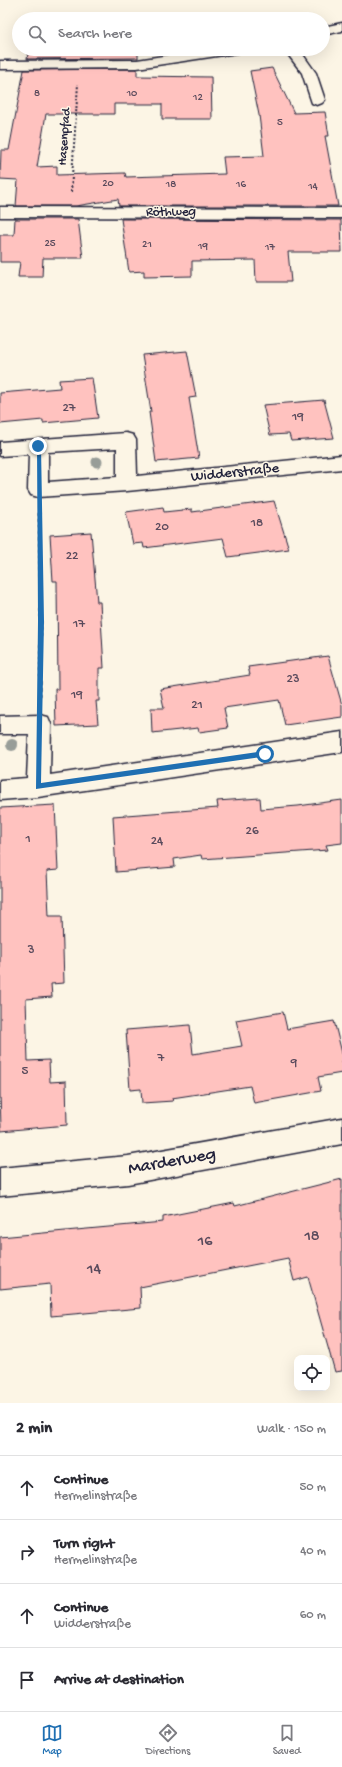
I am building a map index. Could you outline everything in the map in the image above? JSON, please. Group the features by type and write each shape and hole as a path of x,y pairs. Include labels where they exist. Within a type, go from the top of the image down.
{"street":[{"path":"330,30 342,27"},
{"path":"0,65 137,64 190,56"},
{"path":"296,56 309,72 317,100"},
{"name":"Röthweg","path":"0,212 342,213"},
{"path":"0,449 126,440 127,484"},
{"path":"38,446 38,490"},
{"name":"Widderstraße","path":"38,490 127,484 342,462"},
{"path":"0,725 40,724 38,787"},
{"path":"0,790 38,787 342,742"},
{"name":"Marderweg","path":"0,1182 128,1170 342,1131"}],"path":[{"name":"Hasenpfad","path":"70,197 78,79"},
{"path":"38,490 41,621 40,724"}],"building":[{"path":"28,56 138,56 138,58 27,59"},
{"path":"272,68 294,113 325,112 329,136 325,136 338,206 119,206 118,199 76,206 16,206 18,180 0,179 1,150 9,150 24,70 137,69 137,76 211,77 212,119 162,119 162,104 114,104 114,114 46,114 37,167 57,166 57,175 125,173 126,177 225,174 223,157 264,156 259,115 250,71"},
{"path":"15,219 78,219 83,258 43,258 42,277 18,277 20,262 0,262 0,235 14,235"},
{"path":"121,219 341,220 342,252 288,252 291,282 256,282 255,260 192,261 192,276 144,277 144,271 129,272"},
{"path":"187,351 196,397 189,398 199,458 156,462 149,412 151,412 142,355"},
{"path":"92,378 98,418 43,423 43,420 0,424 0,393 60,388 59,380"},
{"path":"324,400 334,438 291,441 289,434 270,435 263,405"},
{"path":"274,501 289,549 228,557 223,538 144,548 143,543 133,544 126,512 163,507 164,512 192,509 192,512"},
{"path":"91,532 97,602 100,602 104,668 99,668 99,701 96,701 98,724 56,726 55,689 58,689 57,581 53,581 50,535"},
{"path":"328,656 342,705 342,717 285,725 279,700 224,708 228,728 199,732 198,728 152,733 151,708 164,708 160,689 250,675 248,667"},
{"path":"260,798 261,809 342,800 342,843 326,845 328,850 202,859 201,855 174,859 175,867 116,872 113,816 218,808 217,801"},
{"path":"55,805 58,870 47,871 49,916 62,916 64,983 51,984 52,997 26,999 28,1061 49,1060 50,1082 66,1081 67,1125 1,1131 0,808"},
{"path":"283,1012 287,1029 334,1021 342,1053 342,1073 318,1077 321,1091 254,1103 250,1086 172,1098 173,1101 142,1103 141,1089 130,1090 126,1030 190,1025 193,1054 242,1046 236,1020"},
{"path":"342,1179 342,1371 335,1372 308,1277 294,1281 288,1258 140,1287 141,1308 51,1316 50,1284 0,1289 0,1237 163,1222 163,1217 234,1203 235,1206"}],"route":[{"path":"38,446 41,621 38,787 265,754"}]}
